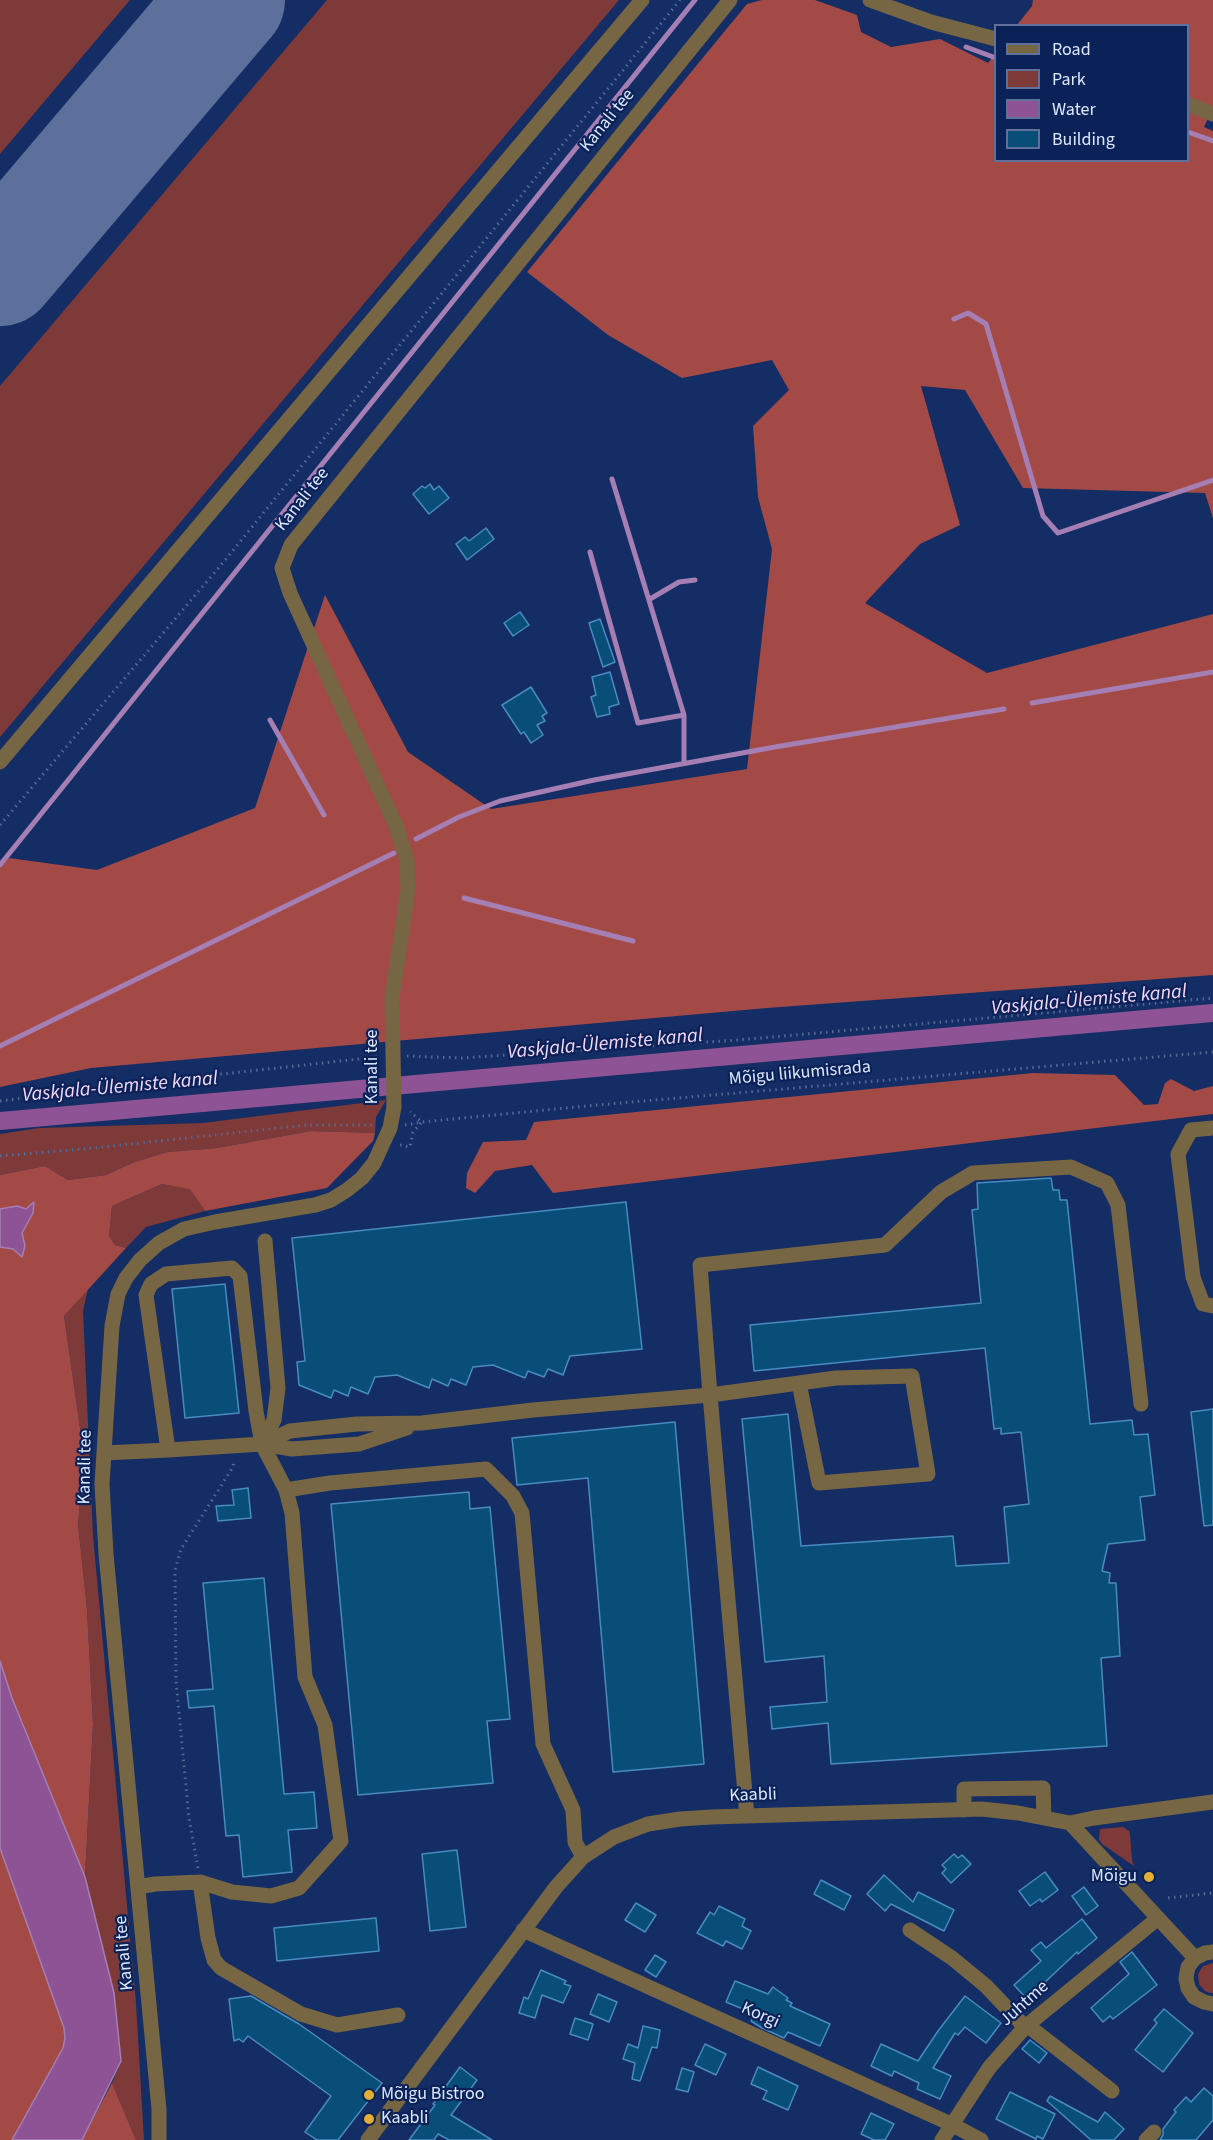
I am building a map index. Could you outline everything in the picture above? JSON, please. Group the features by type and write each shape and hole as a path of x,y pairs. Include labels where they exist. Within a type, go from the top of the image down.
{"street":[{"path":"0,762 642,0"},
{"name":"Kanali tee","path":"159,2140 159,2109 106,1554 102,1484 112,1326 117,1294 140,1260 159,1243 184,1229 315,1205 331,1200 362,1178 374,1163 390,1128 394,1107 392,997 408,890 407,861 397,828 290,593 282,568 291,545 730,0"},
{"path":"870,0 931,22 994,38"},
{"path":"1189,104 1213,114"},
{"path":"1213,1128 1191,1130 1178,1154 1193,1277 1203,1304 1213,1306"},
{"path":"747,1816 700,1265 885,1245 941,1192 973,1173 1071,1167 1107,1183 1118,1205 1141,1404"},
{"path":"262,1444 274,1420 278,1388 265,1241"},
{"path":"138,1887 200,1882 232,1892 271,1896 299,1888 341,1841 325,1725 305,1677 292,1513 286,1490 262,1444 240,1276 232,1268 166,1274 152,1284 146,1295 168,1450"},
{"path":"104,1453 262,1444 292,1449 359,1444 422,1423 533,1410 710,1395 836,1378 912,1376 928,1474 819,1484 800,1383"},
{"path":"286,1490 486,1469 513,1496 522,1513 543,1744 573,1810 575,1842 583,1857"},
{"path":"964,1810 964,1789 1043,1788 1044,1818"},
{"name":"Kaabli","path":"368,2140 556,1887 583,1857 614,1837 648,1824 680,1819 981,1809 1070,1823 1213,1802"},
{"path":"1070,1823 1195,1958"},
{"path":"200,1882 208,1938 214,1960 221,1968 301,2014 337,2025 398,2015"},
{"name":"Juhtme","path":"942,2140 989,2068 1026,2026 1158,1919"},
{"name":"Korgi","path":"523,1930 951,2124 981,2140"},
{"path":"910,1930 952,1958 1026,2026 1112,2091"},
{"path":"1213,1952 1204,1953 1195,1958 1188,1967 1186,1978 1188,1988 1194,1997 1213,2004"}],"path":[{"path":"0,825 226,559 680,0"},
{"path":"0,1101 122,1085 392,1062 715,1042 1213,998"},
{"name":"Mõigu liikumisrada","path":"0,1156 307,1125 375,1125 390,1128 422,1122 597,1105 1213,1052"},
{"path":"200,1882 189,1818 176,1681 175,1570 181,1549 233,1467 236,1446"},
{"path":"1168,1898 1213,1893"}],"green space":[{"path":"0,0 130,0 0,154"},
{"path":"327,0 619,0 0,737 0,386"},
{"path":"386,1100 376,1117 375,1133 311,1131 217,1148 167,1152 132,1163 106,1175 68,1180 45,1166 0,1175 0,1134 39,1128 203,1123"},
{"path":"162,1184 190,1188 205,1211 146,1227 126,1248 115,1245 109,1236 112,1206"},
{"path":"88,1289 83,1311 93,1536 136,2003 144,2140 136,2140 112,2083 121,2062 113,1992 85,1877 93,1724 87,1609 78,1524 84,1456 64,1316"},
{"path":"1123,1827 1130,1834 1134,1866 1102,1844 1099,1839 1100,1829"},
{"path":"1213,1963 1213,1993 1210,1993 1199,1984 1198,1974 1203,1966"}],"shaded area":[{"path":"762,0 815,0 857,15 861,32 891,47 940,39 988,63 994,55 994,162 1189,162 1189,24 1018,24 1032,6 1033,0 1213,0 1213,108 1204,127 1213,131 1213,518 1205,493 1023,488 965,390 921,386 960,525 920,544 865,603 987,673 1213,614 1213,975 767,1008 91,1068 0,1087 0,868 9,858 97,870 255,808 325,595 408,752 491,809 747,769 772,549 758,497 753,426 789,390 772,360 682,378 608,335 527,272 747,4"},
{"path":"1033,1073 1115,1075 1144,1105 1158,1104 1165,1083 1171,1079 1194,1091 1213,1086 1213,1114 553,1193 532,1165 495,1171 475,1193 466,1188 467,1173 483,1142 526,1140 534,1122"},
{"path":"311,1131 375,1133 373,1141 327,1188 205,1211 190,1189 162,1184 112,1206 109,1236 115,1245 126,1248 64,1316 84,1456 78,1524 87,1609 93,1724 85,1877 12,1698 0,1661 0,1175 45,1166 68,1180 106,1175 132,1163 167,1152 217,1148"},
{"path":"0,1848 64,2028 65,2038 63,2048 12,2140 0,2140"},
{"path":"112,2083 136,2140 82,2140"}],"water":[{"path":"34,1202 33,1213 22,1233 25,1246 22,1257 13,1249 0,1247 0,1209 17,1206 26,1209"},
{"path":"0,1661 12,1698 85,1877 114,1993 121,2061 82,2140 12,2140 63,2048 65,2038 64,2028 0,1848"}],"building":[{"path":"430,484 434,490 439,486 449,498 429,514 413,494 422,486 425,488"},
{"path":"486,528 494,539 467,560 456,544 465,537 469,541"},
{"path":"520,612 529,625 513,636 504,623"},
{"path":"600,619 615,662 603,667 589,623"},
{"path":"610,672 619,704 609,707 610,714 597,717 591,697 596,695 592,677"},
{"path":"531,687 547,713 542,716 545,721 537,725 543,735 531,743 524,732 521,734 502,705"},
{"path":"1051,1178 1053,1190 1059,1190 1060,1200 1067,1200 1090,1424 1132,1420 1134,1435 1148,1434 1155,1495 1140,1497 1145,1540 1108,1544 1102,1571 1110,1573 1109,1583 1116,1583 1120,1656 1101,1658 1107,1746 831,1764 828,1723 772,1729 770,1707 827,1702 824,1656 765,1662 742,1419 788,1414 801,1546 953,1536 956,1566 1009,1563 1004,1507 1029,1504 1021,1432 1001,1434 1001,1428 994,1429 985,1348 754,1371 750,1325 981,1303 972,1210 978,1209 977,1183"},
{"path":"626,1202 642,1349 570,1356 563,1375 548,1369 544,1377 528,1371 525,1378 493,1365 473,1367 466,1385 451,1379 448,1386 432,1379 429,1388 397,1375 375,1377 368,1394 351,1387 348,1396 334,1390 331,1398 299,1385 297,1362 305,1361 292,1238"},
{"path":"225,1284 239,1413 185,1418 172,1289"},
{"path":"1213,1409 1213,1525 1204,1526 1191,1412"},
{"path":"675,1422 704,1764 613,1772 588,1478 517,1485 512,1438"},
{"path":"248,1488 251,1518 218,1521 216,1506 234,1505 232,1490"},
{"path":"469,1492 470,1509 490,1507 510,1719 487,1721 493,1783 358,1795 331,1504"},
{"path":"264,1578 284,1794 314,1792 317,1828 288,1830 292,1872 243,1877 239,1835 226,1836 214,1706 189,1708 187,1691 213,1689 203,1583"},
{"path":"457,1850 466,1927 430,1931 422,1854"},
{"path":"954,1854 958,1858 962,1855 971,1864 951,1883 942,1873 946,1869 942,1865"},
{"path":"1045,1872 1058,1890 1042,1902 1040,1899 1030,1906 1019,1891"},
{"path":"884,1875 913,1902 918,1892 954,1910 944,1931 891,1904 885,1911 867,1894"},
{"path":"821,1880 851,1896 844,1910 814,1894"},
{"path":"1084,1887 1098,1906 1086,1915 1072,1896"},
{"path":"636,1903 656,1915 645,1932 625,1920"},
{"path":"719,1906 745,1919 742,1926 751,1931 742,1949 726,1941 723,1946 697,1933 710,1912 714,1915"},
{"path":"376,1918 379,1951 277,1961 274,1928"},
{"path":"1082,1919 1097,1938 1078,1954 1077,1952 1027,1999 1014,1985 1041,1961 1031,1950 1041,1942 1046,1948"},
{"path":"1132,1952 1157,1985 1113,2019 1110,2016 1103,2022 1091,2008 1129,1974 1120,1962"},
{"path":"655,1955 666,1962 656,1977 645,1970"},
{"path":"541,1970 566,1981 564,1984 571,1986 563,2003 542,1995 535,2018 519,2013 524,1997 528,1999"},
{"path":"735,1981 768,1994 773,1987 788,1998 786,2000 792,2003 790,2006 830,2024 820,2046 788,2032 784,2038 762,2028 751,2021 755,2014 726,2002"},
{"path":"598,1994 617,2002 609,2022 590,2014"},
{"path":"251,1996 299,2024 382,2083 338,2140 317,2140 305,2132 331,2096 248,2036 243,2042 239,2039 234,2041 229,1999"},
{"path":"965,1996 1001,2023 986,2043 965,2027 958,2035 955,2033 933,2068 951,2076 940,2099 917,2089 919,2083 894,2071 892,2076 871,2066 881,2044 918,2061"},
{"path":"1164,2009 1193,2033 1163,2072 1135,2050 1157,2023 1154,2020"},
{"path":"575,2018 593,2024 588,2040 570,2034"},
{"path":"643,2026 660,2030 657,2048 652,2047 640,2081 632,2079 635,2063 623,2059 628,2044 638,2048"},
{"path":"1030,2040 1047,2053 1039,2063 1022,2049"},
{"path":"705,2044 726,2054 716,2075 695,2065"},
{"path":"460,2067 477,2080 451,2115 492,2140 449,2140 438,2134 434,2140 409,2140 435,2105 433,2104"},
{"path":"758,2067 798,2086 788,2110 763,2099 767,2091 751,2084"},
{"path":"682,2068 694,2072 688,2092 676,2089"},
{"path":"1204,2088 1213,2096 1213,2120 1196,2140 1160,2140 1163,2129 1176,2112 1174,2110 1186,2097 1191,2102"},
{"path":"1010,2092 1055,2114 1043,2139 1037,2136 1036,2139 996,2119"},
{"path":"1050,2096 1098,2122 1105,2112 1124,2129 1114,2140 1091,2140 1047,2101"},
{"path":"871,2113 894,2124 885,2140 874,2140 861,2134"}],"waterway":[{"path":"0,865 695,0"},
{"path":"966,47 994,57"},
{"path":"1189,132 1213,141"},
{"path":"954,319 968,313 986,324 1043,516 1058,533 1213,480"},
{"path":"612,479 684,715 684,763"},
{"path":"590,552 638,723 684,715"},
{"path":"650,599 679,582 695,580"},
{"path":"1032,703 1213,672"},
{"path":"416,839 459,817 500,801 594,780 1004,709"},
{"path":"270,720 324,815"},
{"path":"0,1046 394,853"},
{"path":"464,898 633,941"},
{"name":"Vaskjala-Ülemiste kanal","path":"0,1121 1213,1013"}],"taxiway":[{"path":"0,268 4,264"}],"runway":[{"path":"0,269 228,0"}],"place":[{"name":"Mõigu","path":"1149,1877"},
{"name":"Mõigu Bistroo","path":"369,2095"},
{"name":"Kaabli","path":"369,2119"}]}
